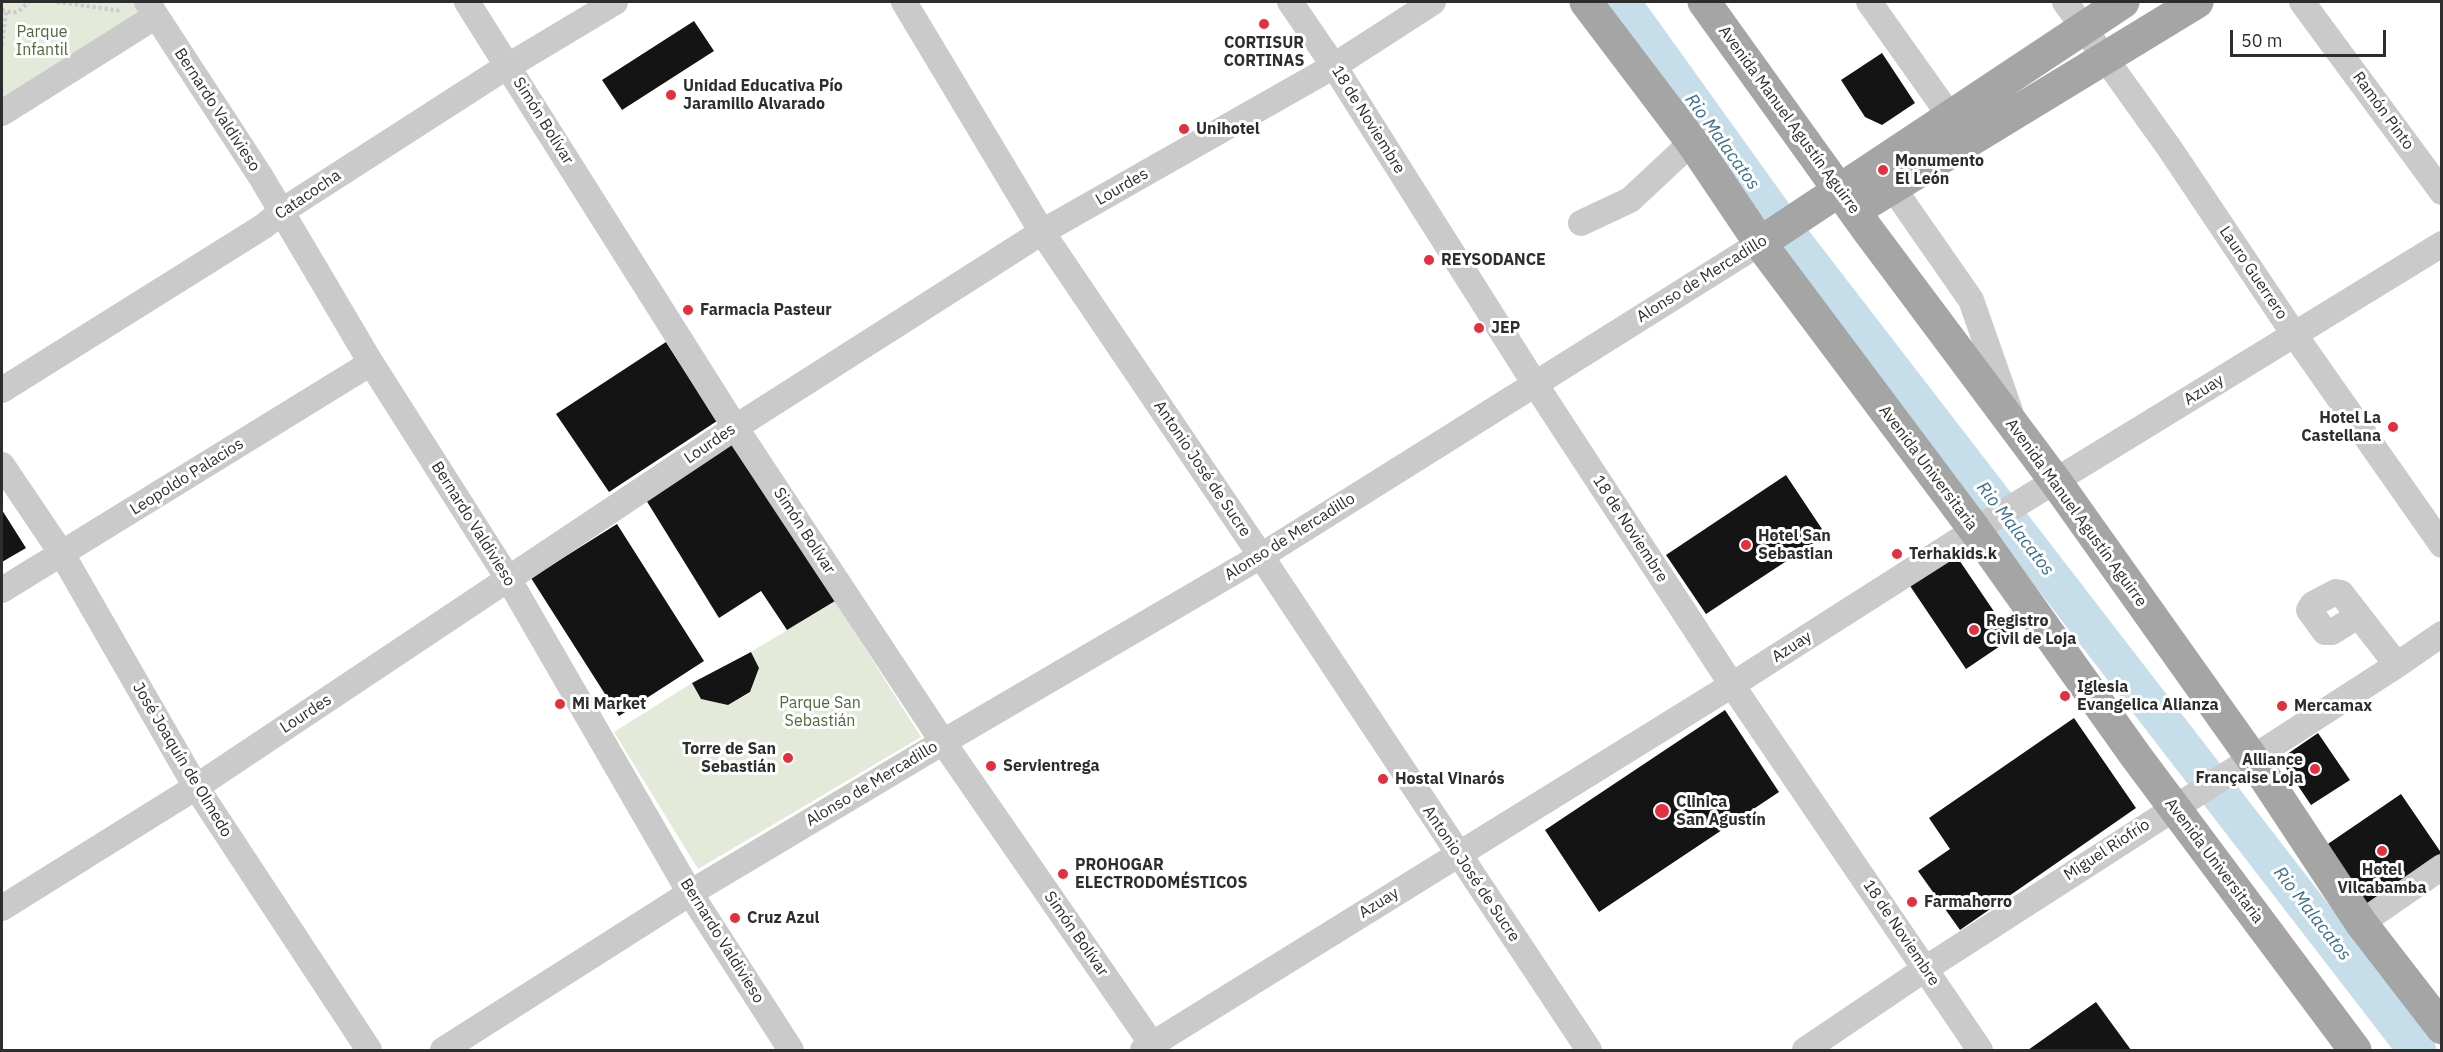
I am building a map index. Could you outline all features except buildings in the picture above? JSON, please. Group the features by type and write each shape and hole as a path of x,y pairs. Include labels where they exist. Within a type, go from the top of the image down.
{"main road":[{"name":"Avenida Universitaria","path":"1586,2 1692,142 1769,237 1982,525 2355,1050"},
{"name":"Avenida Manuel Agustín Aguirre","path":"1704,2 1842,199 2017,431 2050,485 2361,922 2442,1028"},
{"name":"Alonso de Mercadillo","path":"1842,199 1893,188 1950,116 2074,14 2123,2"},
{"name":"Alonso de Mercadillo","path":"1769,237 1842,199 1922,153 2105,58 2197,2"}],"street":[{"name":"Simón Bolívar","path":"467,2 735,427 943,742 1150,1049"},
{"name":"Catacocha","path":"2,390 264,226 282,211 508,66 615,2"},
{"name":"Antonio José de Sucre","path":"904,2 1042,232 1261,556 1589,1050"},
{"name":"18 de Noviembre","path":"1290,2 1335,66 1535,384 1732,685 1980,1050"},
{"name":"Lourdes","path":"2,908 196,787 735,427 1042,232 1335,66 1433,2"},
{"path":"1869,2 1950,116"},
{"name":"Ramón Pinto","path":"2302,2 2442,192"},
{"path":"2,113 152,9"},
{"name":"Bernardo Valdivieso","path":"152,9 282,211 371,363 509,580 690,893 791,1050"},
{"name":"Lauro Guerrero","path":"2074,14 2170,149 2294,334 2442,545"},
{"path":"1581,223 1630,200 1692,142"},
{"path":"1893,188 1971,300 2017,431"},
{"name":"Alonso de Mercadillo","path":"443,1050 690,893 1261,556 1769,237"},
{"name":"Azuay","path":"1150,1049 1732,685 1982,525 2442,244"},
{"name":"Leopoldo Palacios","path":"2,590 371,363"},
{"name":"José Joaquín de Olmedo","path":"2,465 62,554 196,787 369,1050"},
{"path":"2358,616 2397,665"},
{"name":"Miguel Riofrío","path":"1805,1050 1925,969 2442,634"},
{"path":"2361,922 2442,867"}],"path":[{"path":"2,45 4,11 19,11 29,2"},
{"path":"57,2 152,9"}],"green space":[{"name":"Parque Infantil","path":"2,2 147,2 156,16 2,113"},
{"name":"Parque San Sebastián","path":"835,601 921,737 698,869 614,732 692,683 701,699 728,705 750,693 759,668 751,652"}],"waterway":[{"name":"Rio Malacatos","path":"1621,2 1789,236 2417,1050"}],"place":[{"name":"CORTISUR CORTINAS","path":"1264,24"},
{"name":"Unidad Educativa Pío Jaramillo Alvarado","path":"671,95"},
{"name":"Unihotel","path":"1184,129"},
{"name":"Monumento El León","path":"1883,170"},
{"name":"REYSODANCE","path":"1429,260"},
{"name":"Farmacia Pasteur","path":"688,310"},
{"name":"JEP","path":"1479,328"},
{"name":"Hotel La Castellana","path":"2393,427"},
{"name":"Hotel San Sebastian","path":"1746,545"},
{"name":"Terhakids.k","path":"1897,554"},
{"name":"Registro Civil de Loja","path":"1974,630"},
{"name":"Iglesia Evangelica Alianza","path":"2065,696"},
{"name":"Mi Market","path":"560,704"},
{"name":"Mercamax","path":"2282,706"},
{"name":"Torre de San Sebastián","path":"788,758"},
{"name":"Servientrega","path":"991,766"},
{"name":"Alliance Française Loja","path":"2315,769"},
{"name":"Hostal Vinarós","path":"1383,779"},
{"name":"Clinica San Agustín","path":"1662,811"},
{"name":"Hotel Vilcabamba","path":"2382,851"},
{"name":"PROHOGAR ELECTRODOMÉSTICOS","path":"1063,874"},
{"name":"Farmahorro","path":"1912,902"},
{"name":"Cruz Azul","path":"735,918"}]}
